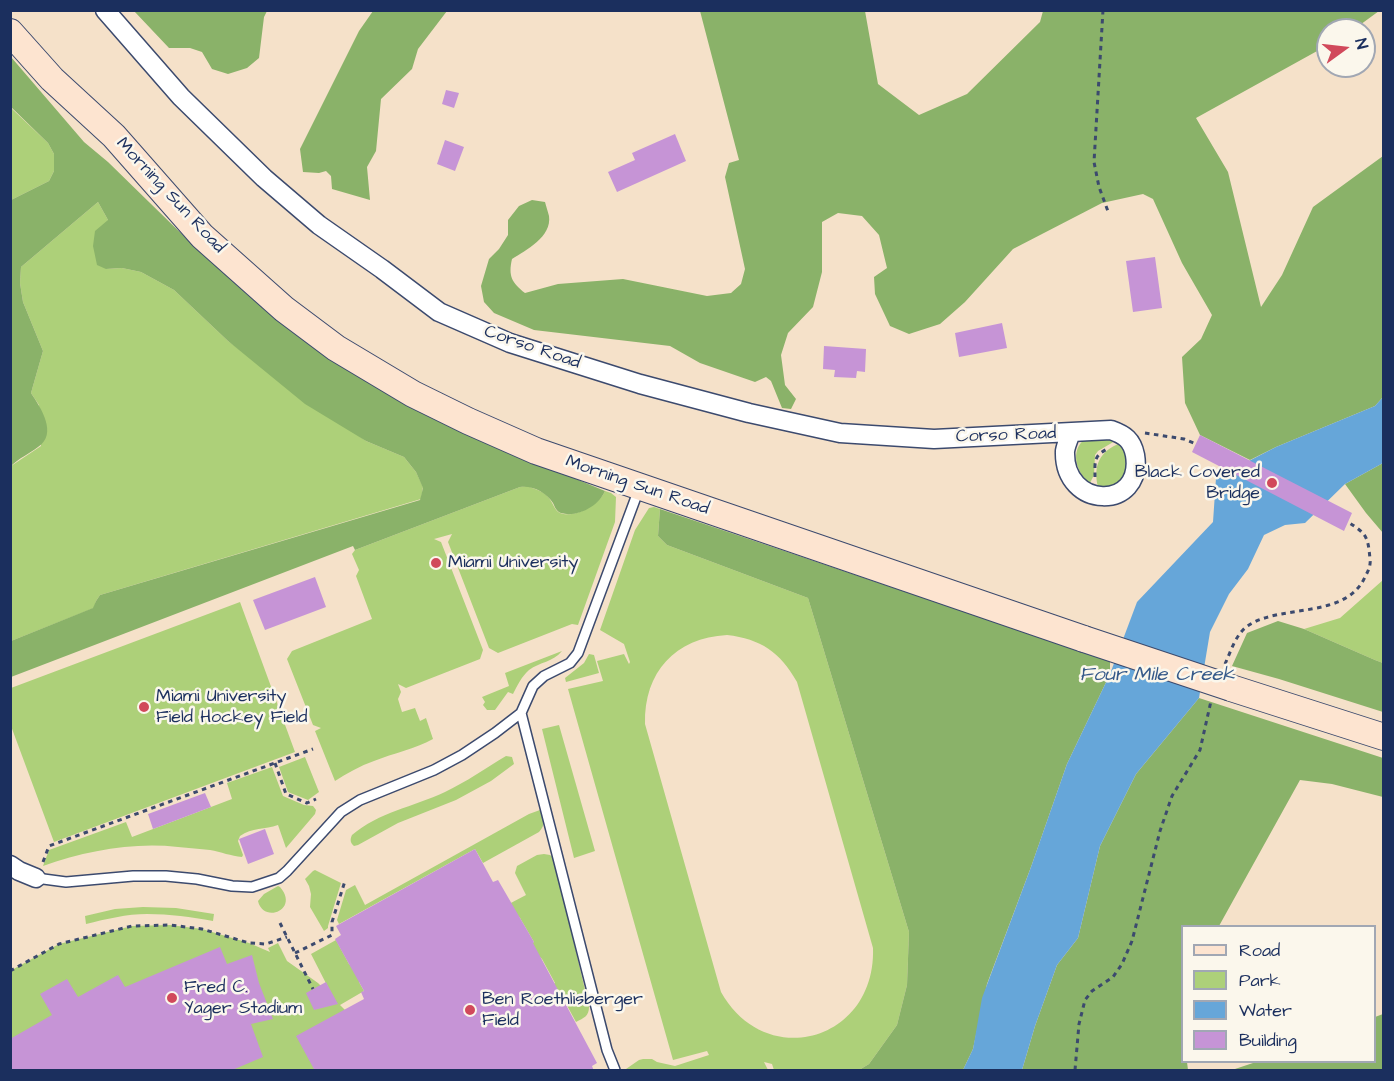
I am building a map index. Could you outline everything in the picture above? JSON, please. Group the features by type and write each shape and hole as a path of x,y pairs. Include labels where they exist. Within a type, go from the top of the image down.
{"main road":[{"name":"Morning Sun Road","path":"10,32 52,79 114,136 202,236 285,309 336,348 413,394 536,451 1084,639 1383,737"}],"street":[{"name":"Corso Road","path":"105,10 181,97 264,178 319,225 439,312 510,343 640,384 749,413 840,433 934,439 1111,430 1124,434"},
{"name":"Corso Road","path":"1071,433 1065,450 1068,468 1074,482 1088,494"},
{"path":"1088,494 1104,497 1119,493 1132,482 1136,466 1133,448 1124,434"},
{"path":"10,865 19,872 36,878"}],"lane":[{"path":"36,878 66,882 133,876 166,876 252,887 279,878 341,812 360,800 434,770 462,755 521,713 533,686 544,676 570,663 578,653 640,487"},
{"path":"521,713 607,1050 615,1071"}],"path":[{"path":"1102,10 1094,162 1099,187 1109,214"},
{"path":"1088,494 1095,483 1096,457 1119,442 1124,434 1150,433 1184,439 1196,444"},
{"path":"1075,1071 1079,1024 1084,1000 1092,991 1113,977 1122,964 1132,941 1160,831 1172,796 1200,750 1236,639 1245,627 1260,618 1331,605 1362,584 1371,564 1368,545 1365,534 1348,522"},
{"path":"36,878 49,846 313,749"},
{"path":"275,763 286,794 308,803 316,799"},
{"path":"295,952 332,935 332,922 345,881"},
{"path":"280,923 313,989"},
{"path":"10,971 59,944 132,926 170,925 202,929 249,943 266,944 287,937"}],"green space":[{"path":"134,11 267,11 264,17 259,58 247,68 228,74 212,69 202,52 190,48 169,48"},
{"path":"373,11 447,11 418,49 412,69 381,99 376,151 367,167 370,200 332,189 331,176 326,171 303,172 300,149 359,31"},
{"path":"700,11 865,11 878,84 919,115 967,94 1040,22 1043,11 1379,11 1369,18 1316,18 1316,52 1196,118 1228,172 1261,307 1282,275 1313,207 1383,156 1383,397 1375,406 1250,460 1200,435 1185,403 1182,357 1201,339 1212,315 1182,263 1153,199 1143,194 1102,203 1013,249 965,302 940,324 909,334 890,326 875,294 874,277 887,268 879,235 862,216 838,213 822,222 822,272 813,307 788,333 781,355 785,385 796,399 791,409 782,408 771,381 766,377 755,382 700,363 670,346 534,330 494,313 484,302 481,286 489,259 508,235 508,220 519,206 532,200 545,202 549,224 537,242 512,259 512,279 525,293 558,284 623,279 707,296 731,293 741,284 745,269 725,177 729,163 739,160"},
{"path":"11,57 84,142 108,162 191,243 298,335 487,442 605,491 602,496 593,506 574,514 567,514 558,511 550,499 538,490 520,487 355,550 353,546 11,677 11,641 93,608 100,595 420,500 423,488 416,472 404,457 366,441 305,404 228,341 174,290 141,272 122,268 106,269 97,265 93,246 95,231 108,220 98,202 21,267 20,283 23,302 43,351 31,393 43,413 47,435 44,442 11,466 11,200 49,181 54,171 54,154 48,143 11,107"},
{"path":"10,107 48,143 54,154 54,171 49,181 11,200"},
{"path":"98,202 108,220 106,269 122,268 141,272 174,290 228,341 366,441 404,457 416,472 423,487 421,499 100,595 94,608 11,641 11,466 41,446 39,405 31,393 43,351 23,302 20,283 21,267"},
{"path":"1100,435 1115,441 1095,455 1094,475 1090,483 1078,468 1077,450 1085,439"},
{"path":"1121,443 1128,453 1125,474 1114,485 1098,487 1096,472 1099,460 1107,450"},
{"path":"1383,463 1383,533 1345,484"},
{"path":"527,486 544,493 558,512 566,514 586,509 598,501 605,491 616,497 615,522 578,625 572,624 498,653 489,648 448,542 452,534 434,539 441,542 483,650 480,659 406,688 398,684 401,692 398,699 402,712 415,708 420,721 426,718 433,739 364,765 335,781 315,731 321,728 313,725 287,659 292,651 372,619 356,576 359,570 352,554 355,550"},
{"path":"649,508 660,509 658,536 667,545 808,598 909,932 907,985 897,1025 869,1064 859,1070 774,1070 772,1064 764,1062 768,1070 626,1069 643,1059 652,1059 675,1066 709,1055 707,1051 673,1060 568,689 603,681 597,661 624,654 629,664 630,662 624,644 600,630 635,530","holes":["727,635 760,644 776,655 797,682 873,948 869,980 857,1005 838,1024 815,1035 790,1038 764,1032 741,1017 721,992 645,724 650,689 666,661 692,643"]},
{"path":"660,509 1110,661 1110,674 1067,764 987,984 973,1049 963,1070 859,1070 869,1064 897,1025 907,985 909,932 808,598 667,545 658,536"},
{"path":"1383,580 1383,663 1304,629 1340,618"},
{"name":"Miami University Field Hockey Field","path":"240,602 295,752 54,842 11,726 11,688"},
{"path":"1278,621 1304,629 1383,663 1383,712 1232,666 1247,633"},
{"path":"562,651 529,670 513,694 508,692 495,710 487,710 483,705 485,702 482,697 509,686 505,673"},
{"path":"589,654 594,655 599,673 566,682 565,678 584,663"},
{"path":"1199,698 1383,758 1383,797 1332,784 1300,780 1220,925 1181,925 1181,1063 1187,1063 1188,1070 1022,1070 1057,965 1078,938 1100,846 1136,774"},
{"path":"559,725 595,851 574,858 542,729"},
{"path":"506,756 512,757 514,764 491,781 456,800 398,823 358,845 352,844 352,835 362,827 397,810 445,792"},
{"path":"305,757 319,792 308,800 288,792 279,767"},
{"path":"272,767 283,796 304,805 313,806 316,810 286,848 278,825 249,831 240,836 238,841 242,857 210,850 144,846 92,852 43,866 49,850 126,822 132,837 232,799 227,783"},
{"path":"540,810 544,821 539,832 483,863 475,849 339,924 337,920 346,890 355,885 365,905"},
{"path":"544,854 554,858 589,1007 586,1016 576,1022 564,1000 550,986 555,983 542,959 528,945 534,942 520,918 507,905 526,895 515,873 517,866 537,855"},
{"path":"315,870 341,883 328,928 324,931 310,907 311,894 305,879"},
{"path":"278,886 285,895 286,902 278,911 266,912 258,901 264,894"},
{"path":"176,908 214,914 213,921 147,914 86,924 85,916 115,909"},
{"name":"Fred C. Yager Stadium","path":"170,925 202,929 270,952 268,948 278,943 287,961 318,983 334,999 311,954 336,940 349,964 364,978 359,982 364,991 340,1005 348,1013 384,1070 11,1070 10,971 59,944 132,926"},
{"path":"1383,1014 1383,1070 1232,1070 1253,1063 1376,1063 1376,1017"}],"water":[{"name":"Four Mile Creek","path":"1383,397 1383,463 1345,484 1305,523 1285,525 1264,535 1248,569 1229,594 1210,632 1199,698 1136,774 1100,846 1078,938 1057,965 1022,1070 963,1070 973,1049 982,998 1067,764 1110,674 1137,602 1213,522 1216,478 1276,447 1375,406"}],"building":[{"path":"446,90 459,93 454,108 442,104"},
{"path":"675,134 686,161 617,192 608,172 635,160 632,153"},
{"path":"445,140 464,147 455,171 437,164"},
{"path":"1155,257 1162,308 1133,312 1126,261"},
{"path":"1002,323 1007,348 959,357 955,333"},
{"path":"824,346 866,349 865,372 857,371 856,378 834,377 835,370 823,369"},
{"name":"Black Covered Bridge","path":"1200,435 1352,513 1344,531 1192,452"},
{"path":"315,577 326,607 265,630 253,600"},
{"path":"205,793 211,807 153,829 148,814"},
{"path":"265,829 274,854 248,864 239,839"},
{"path":"475,849 493,882 498,880 534,942 597,1063 592,1066 594,1071 315,1071 296,1036 364,999 361,992 364,991 335,939 341,935 336,926"},
{"path":"220,947 227,964 252,955 259,983 273,1019 251,1024 263,1057 230,1071 10,1071 10,1039 52,1015 40,994 67,979 78,997 118,975 125,987"},
{"path":"326,982 338,1004 314,1010 306,993"}],"place":[{"name":"Black Covered Bridge","path":"1272,483"},
{"name":"Miami University","path":"436,563"},
{"name":"Miami University Field Hockey Field","path":"144,707"},
{"name":"Fred C. Yager Stadium","path":"172,998"},
{"name":"Ben Roethlisberger Field","path":"470,1010"}]}
